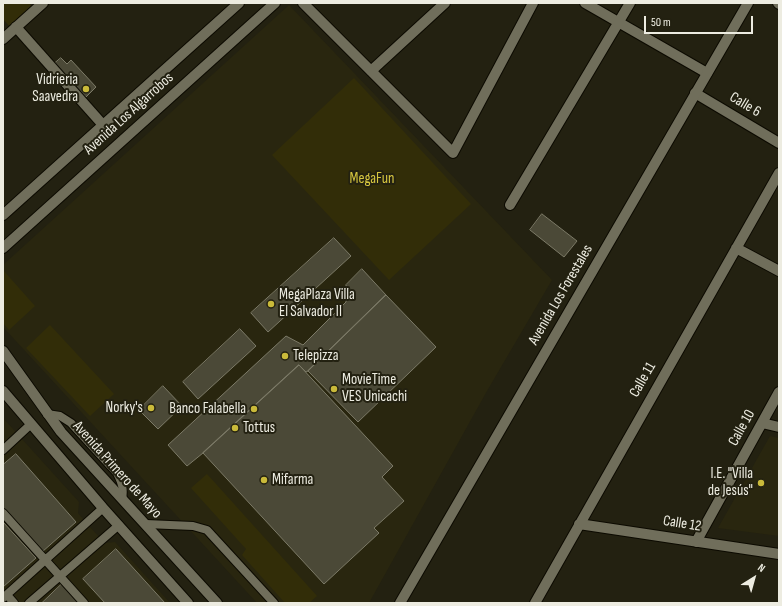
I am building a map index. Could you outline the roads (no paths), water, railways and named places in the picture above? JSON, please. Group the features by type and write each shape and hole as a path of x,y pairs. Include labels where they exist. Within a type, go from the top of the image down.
{"street":[{"name":"Avenida Los Algarrobos","path":"3,214 239,3"},
{"name":"Avenida Los Algarrobos","path":"3,248 275,3"},
{"path":"303,3 453,153 533,3"},
{"path":"371,71 445,3"},
{"path":"585,3 707,73"},
{"path":"510,205 630,3"},
{"name":"Avenida Los Forestales","path":"400,603 748,3"},
{"path":"38,5 8,31 103,125"},
{"name":"Calle 6","path":"695,93 779,143"},
{"name":"Calle 11","path":"535,603 779,173"},
{"path":"736,248 779,271"},
{"name":"Avenida Primero de Mayo","path":"3,352 61,432 217,603"},
{"path":"3,391 103,508 188,603"},
{"name":"Calle 10","path":"696,542 779,392"},
{"path":"762,423 779,427"},
{"name":"Calle 12","path":"580,524 779,554"}],"lane":[{"path":"47,414 60,416 71,423 118,473 124,491 122,499"},
{"path":"3,450 31,424"},
{"path":"14,603 5,596 103,508"},
{"path":"3,513 84,603"},
{"path":"146,524 193,526 207,530 274,603"},
{"path":"29,603 118,525"}],"place":[{"name":"Vidrieria Saavedra","path":"86,89"},
{"name":"MegaPlaza Villa El Salvador II","path":"271,304"},
{"name":"Telepizza","path":"285,356"},
{"name":"MovieTime VES Unicachi","path":"334,389"},
{"name":"Norky's","path":"151,408"},
{"name":"Banco Falabella","path":"254,409"},
{"name":"Tottus","path":"235,428"},
{"name":"Mifarma","path":"264,480"},
{"name":"I.E. \"Villa de Jesús\"","path":"761,483"}],"park label":[{"name":"MegaFun","path":"372,179"}]}
